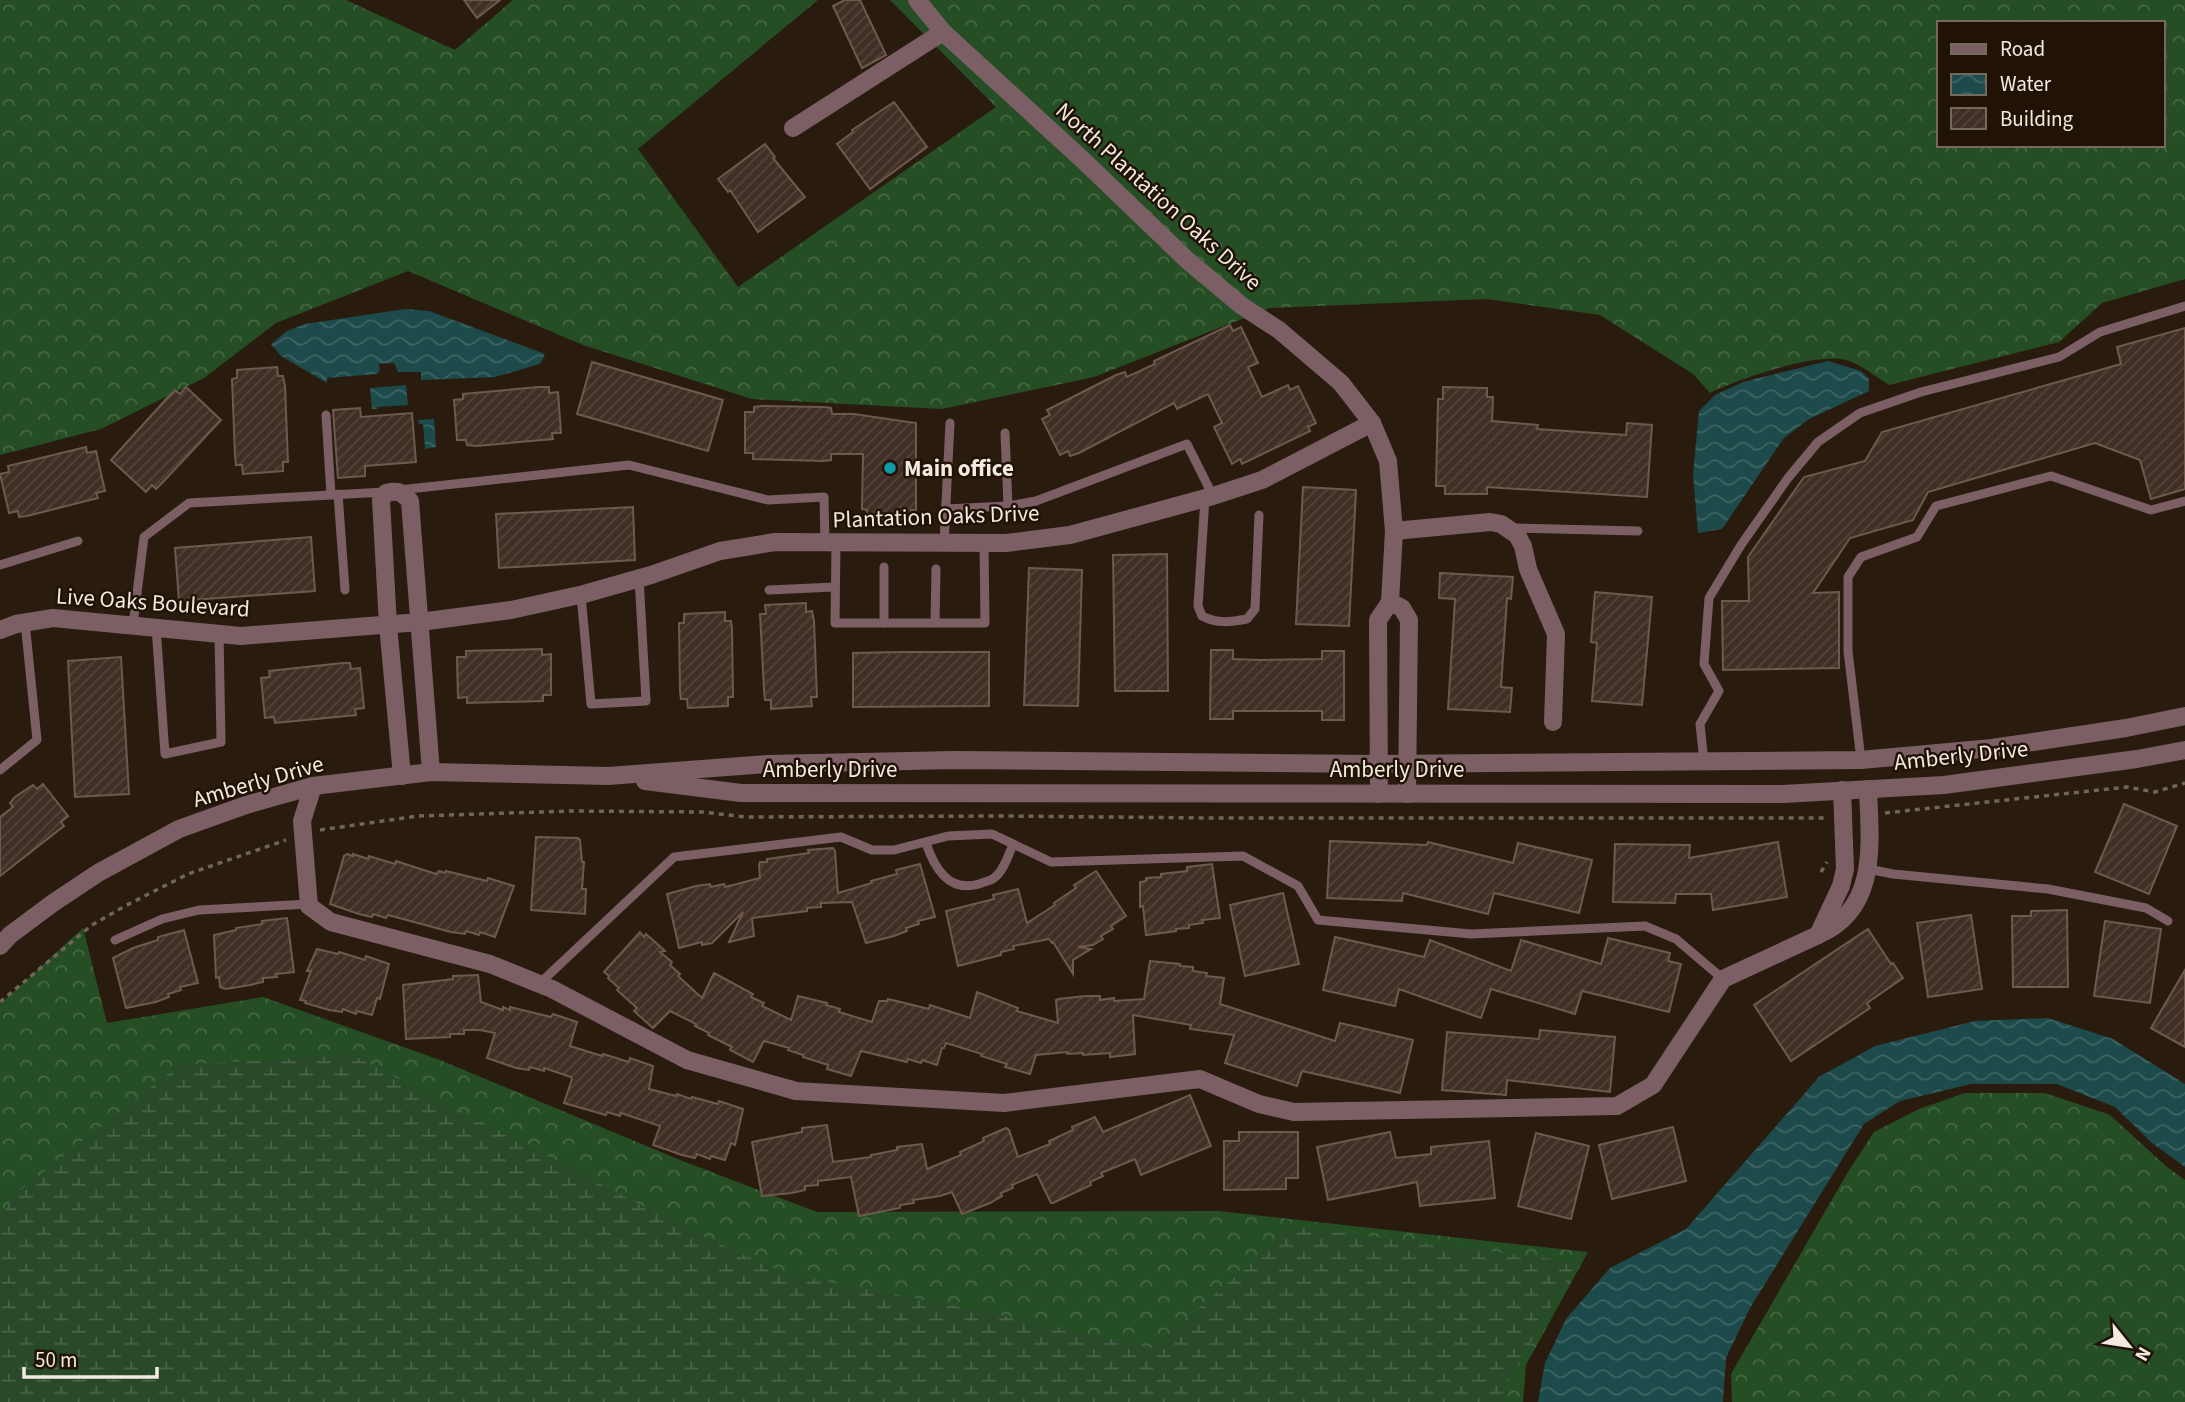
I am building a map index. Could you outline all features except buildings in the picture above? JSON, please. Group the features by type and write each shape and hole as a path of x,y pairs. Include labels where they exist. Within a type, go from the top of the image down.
{"street":[{"name":"North Plantation Oaks Drive","path":"917,0 943,32 1187,260 1242,306 1279,330 1341,383 1372,424"},
{"path":"793,128 943,32"},
{"path":"1372,424 1388,461 1394,531 1390,602 1378,620 1379,794"},
{"name":"Plantation Oaks Drive","path":"420,622 511,610 581,595 639,579 720,551 775,542 984,544 1070,535 1262,481 1372,424"},
{"path":"402,776 388,625 381,500 386,493 394,491 403,493 410,501 431,772"},
{"path":"1394,531 1490,522 1509,528 1517,535 1523,546 1528,569 1556,634 1553,722"},
{"path":"1390,602 1402,608 1409,620 1407,794"},
{"name":"Live Oaks Boulevard","path":"0,630 25,622 53,618 241,636 420,622"},
{"name":"Amberly Drive","path":"0,946 10,935 53,903 136,851 179,830 246,805 313,786 431,772 608,776 768,764 941,760 1407,764 1861,760 1992,748 2126,728 2185,716"},
{"name":"Amberly Drive","path":"608,776 741,793 1783,794 1944,785 2185,750"},
{"path":"313,786 302,821 309,904 331,922 490,964 539,984 687,1060 796,1091 1004,1103 1200,1079 1259,1104 1294,1112 1617,1106 1653,1085 1723,979 1833,928 1844,919 1863,887 1870,852 1861,760"},
{"path":"1818,934 1841,886 1845,869 1842,790"},
{"path":"1845,869 1868,869"}],"lane":[{"path":"1704,761 1699,724 1719,691 1704,664 1709,598 1741,545 1780,489 1818,442 1860,412 1921,391 2059,357 2100,332 2185,306"},
{"path":"326,415 345,590"},
{"path":"944,543 950,423"},
{"path":"1005,433 1007,506"},
{"path":"946,509 1007,506 1035,501 1187,444 1209,497 1198,606 1202,616 1211,621 1227,622 1247,620 1255,609 1259,515"},
{"path":"133,625 144,537 189,503 394,491 629,465 768,500 824,497 835,587 835,623 985,623 984,544"},
{"path":"1861,760 1848,651 1848,614 1849,577 1861,557 1917,537 1936,506 2051,476 2151,510 2185,501"},
{"path":"1509,528 1638,531"},
{"path":"0,565 78,541"},
{"path":"884,567 884,623"},
{"path":"935,623 936,569"},
{"path":"581,595 591,704 646,701 639,579"},
{"path":"769,590 835,587"},
{"path":"0,769 37,740 25,622"},
{"path":"156,627 165,754 221,742 219,633"},
{"path":"539,984 674,857 841,837 872,850 894,850 948,836 992,834 1051,862 1243,856 1298,886 1318,920 1471,934 1645,926 1676,939 1723,979"},
{"path":"926,843 933,863 944,879 972,886 994,879 1013,845"},
{"path":"1868,869 1893,874 2048,889 2146,908 2168,921"},
{"path":"115,940 162,919 199,910 309,904"}],"path":[{"path":"1881,814 2127,787 2155,792 2185,783"},
{"path":"311,831 418,816 571,811 702,811 746,817 1827,818 1831,827"},
{"path":"0,1002 92,925 125,906 188,874 288,840"},
{"path":"1821,872 1827,861"}],"green space":[{"path":"0,0 346,0 455,50 513,0 818,0 638,149 738,287 996,107 890,0 2185,0 2185,279 2102,303 2059,342 1889,385 1857,364 1833,359 1778,368 1710,393 1693,374 1600,315 1487,299 1270,308 1094,377 942,409 752,399 583,345 408,271 276,323 204,378 101,429 0,455"},
{"path":"83,928 107,1023 263,997 440,1060 685,1162 817,1212 1218,1211 1588,1252 1526,1365 1523,1402 0,1402 0,1004"},
{"path":"353,1055 695,1233 788,1274 991,1313 1152,1348 1293,1227 1577,1262 1504,1388 1504,1402 0,1402 0,1218 13,1196 179,1065"},
{"path":"1965,1093 2045,1093 2110,1115 2185,1180 2185,1402 1732,1402 1731,1374 1874,1132 1919,1109"}],"water":[{"path":"405,309 429,311 545,354 540,364 495,377 421,380 421,372 398,372 394,363 379,364 380,370 377,374 327,378 327,383 281,356 271,344 287,331 305,324"},
{"path":"1828,361 1861,371 1869,379 1869,391 1809,419 1783,439 1722,529 1698,533 1693,474 1699,411 1715,395 1743,382"},
{"path":"406,385 408,405 372,409 370,388"},
{"path":"434,419 436,447 425,449 423,424 419,424 418,420"},
{"path":"2048,1018 2113,1039 2185,1084 2185,1167 2152,1143 2115,1107 2057,1084 1971,1084 1900,1101 1864,1124 1750,1308 1726,1358 1723,1402 1538,1402 1545,1363 1566,1319 1610,1268 1686,1229 1819,1077 1875,1046 1975,1021"}],"place":[{"name":"Main office","path":"890,468"}]}
